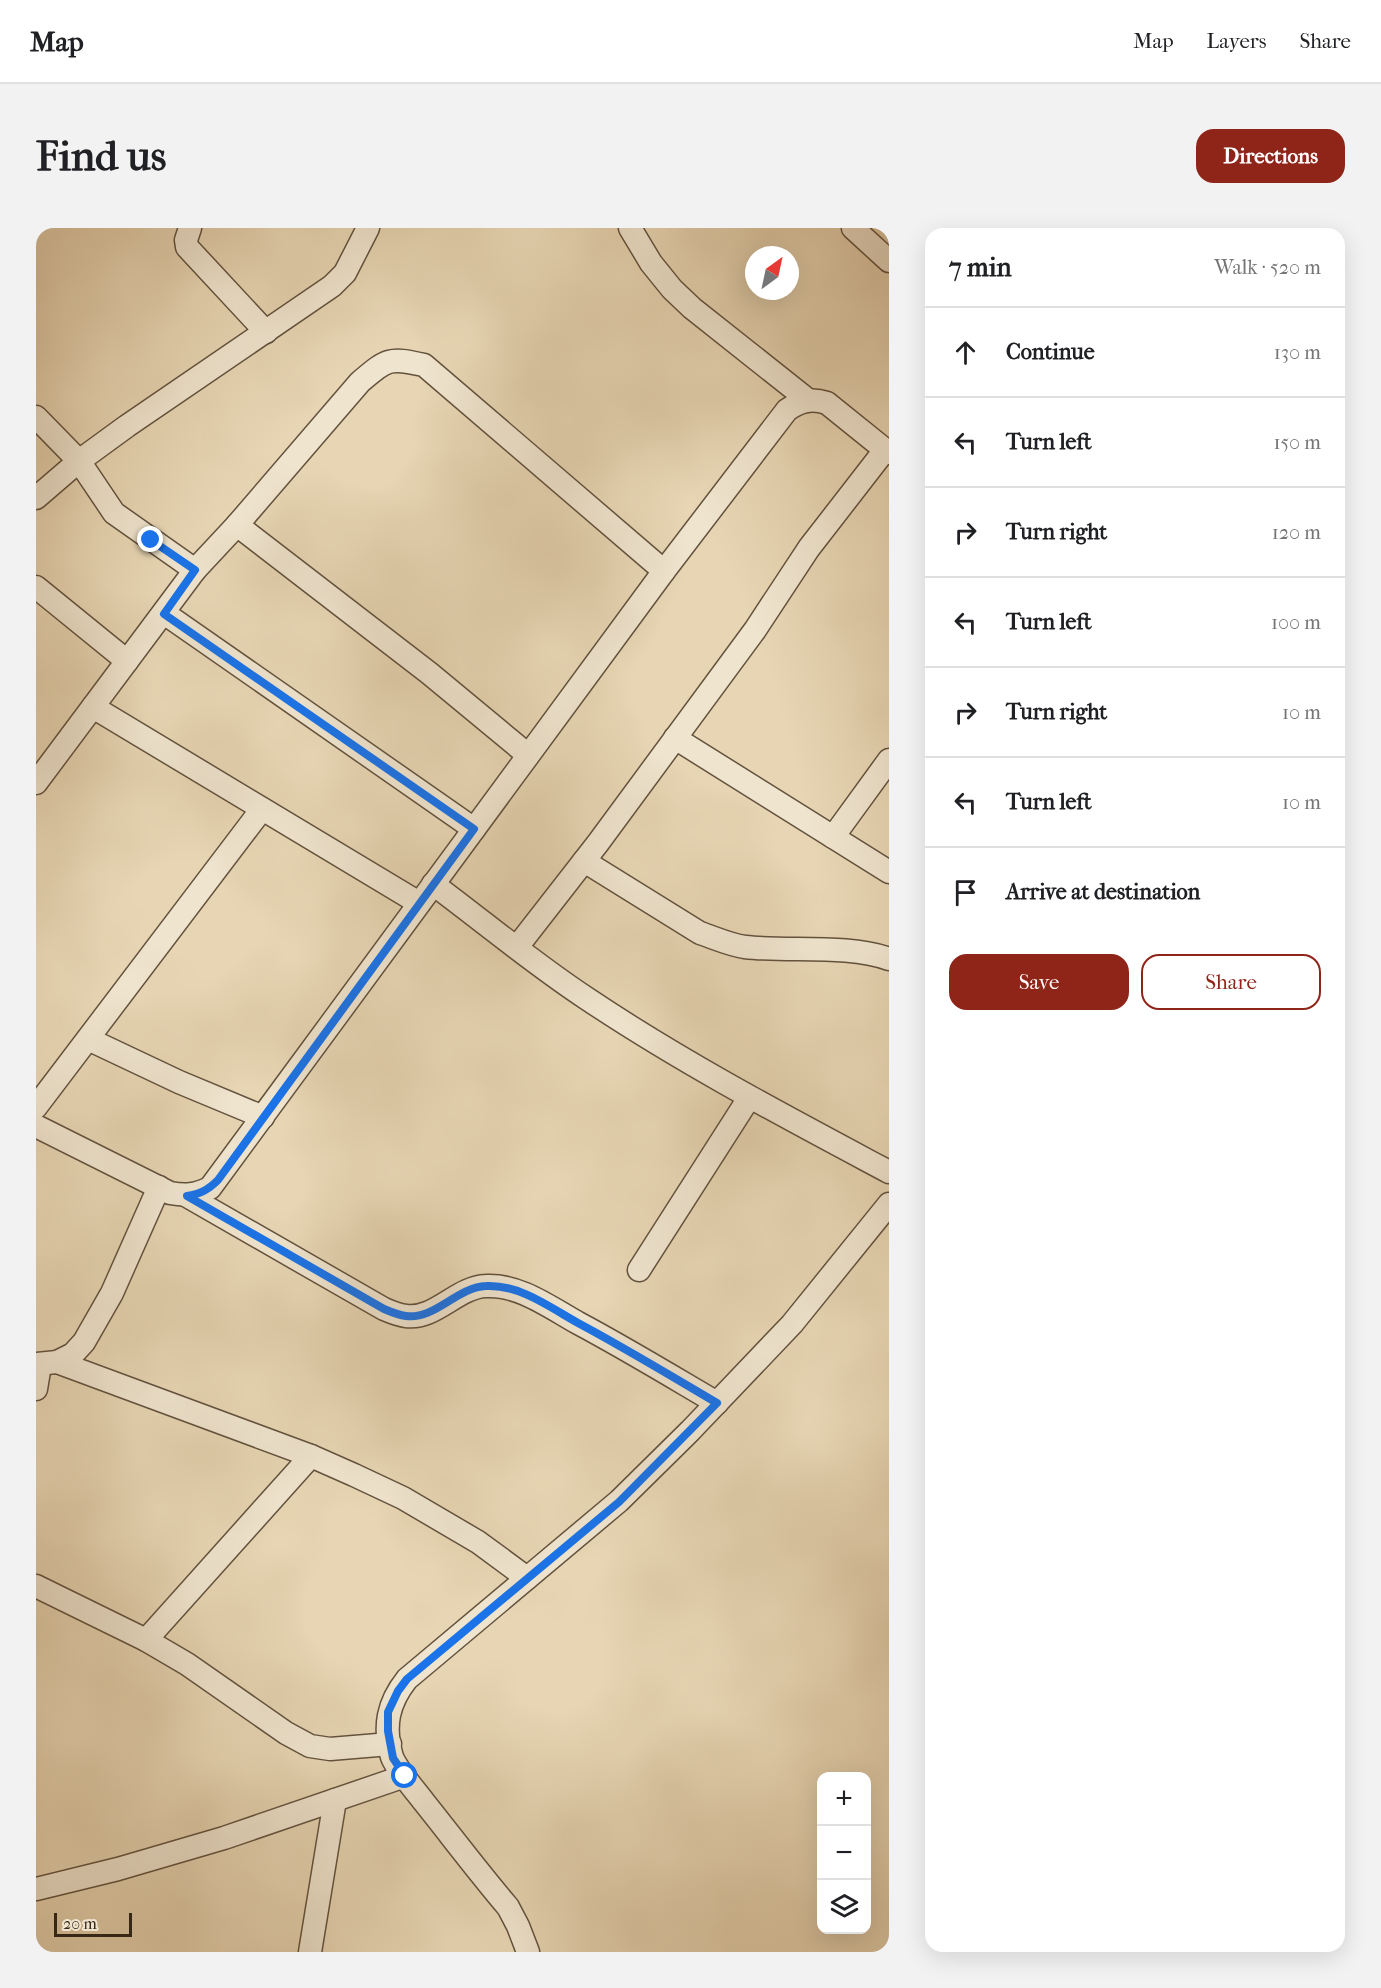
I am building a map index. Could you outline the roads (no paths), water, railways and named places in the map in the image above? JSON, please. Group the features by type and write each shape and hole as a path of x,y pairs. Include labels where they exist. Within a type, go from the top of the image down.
{"street":[{"path":"190,228 186,240 187,247 266,332"},
{"path":"36,498 78,461 332,286 345,273 368,228"},
{"path":"630,228 651,264 672,290 808,400"},
{"path":"853,228 889,261"},
{"path":"36,783 195,570 237,525 360,382 382,363 403,360 424,365 664,571"},
{"path":"187,1196 210,1188 664,571 787,410 798,402 808,400 827,403 887,452 809,548 755,630 584,861 517,947"},
{"path":"36,417 78,461 114,513 195,570"},
{"path":"237,525 429,673 528,755"},
{"path":"36,587 127,661"},
{"path":"164,614 474,829"},
{"path":"93,707 419,903"},
{"path":"675,738 889,872"},
{"path":"833,837 889,760"},
{"path":"36,1107 262,809"},
{"path":"584,861 700,933 721,941 743,947 854,952 889,958"},
{"path":"433,884 584,997 687,1063 889,1172"},
{"path":"88,1039 179,1082 263,1117"},
{"path":"639,1270 749,1098"},
{"path":"36,1126 170,1193 187,1196 384,1309 408,1317 427,1313 470,1289 486,1286 505,1288 525,1294 621,1346 717,1403"},
{"path":"45,1364 73,1354 84,1342 112,1293 159,1187"},
{"path":"528,1952 508,1907 393,1758 388,1731 388,1712 398,1691 407,1679 619,1502 792,1324 889,1204"},
{"path":"36,1389 45,1364"},
{"path":"45,1364 312,1456 403,1498 478,1542 527,1578"},
{"path":"146,1640 312,1456"},
{"path":"36,1587 146,1640 187,1664 286,1733 310,1746 330,1749 390,1744"},
{"path":"36,1889 214,1842 405,1776"},
{"path":"310,1952 335,1800"}]}
